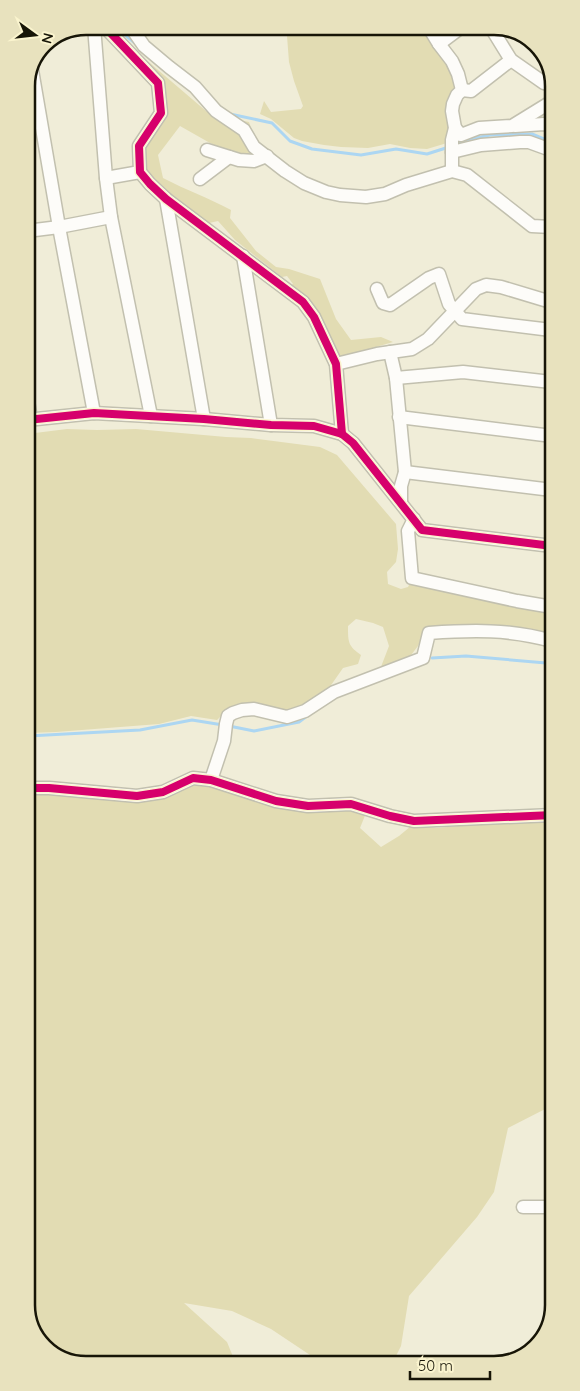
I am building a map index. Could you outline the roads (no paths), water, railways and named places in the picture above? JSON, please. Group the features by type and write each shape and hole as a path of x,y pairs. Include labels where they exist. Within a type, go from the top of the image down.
{"street":[{"path":"95,35 106,178 111,217 151,416"},
{"path":"113,35 158,83 161,113 139,146 140,172 166,199 303,302 314,317 336,364 342,434"},
{"path":"136,35 144,46 195,87 216,111 244,130 254,146 285,171 304,183 326,192 366,197 386,194 406,185 452,170 467,176 532,226 545,227"},
{"path":"434,35 452,60 462,90"},
{"path":"439,44 451,35"},
{"path":"496,35 511,60 545,82"},
{"path":"462,90 470,91 511,60"},
{"path":"35,87 94,414"},
{"path":"452,170 452,140 455,128 452,111 457,95 462,90"},
{"path":"512,126 545,106"},
{"path":"455,128 461,135 480,128 545,124"},
{"path":"452,152 481,145 520,142 529,142 545,148"},
{"path":"207,150 239,160 254,161 267,156"},
{"path":"200,179 229,157"},
{"path":"106,178 140,172"},
{"path":"166,199 204,420"},
{"path":"35,230 111,217"},
{"path":"243,256 271,425"},
{"path":"377,289 383,303 390,305 429,278 439,274 449,304 462,319 545,329"},
{"path":"336,364 412,349 428,339 476,289 486,285 501,287 545,300"},
{"path":"390,352 396,378 405,472 401,486 401,502"},
{"path":"396,378 463,372 545,381"},
{"path":"35,419 94,414 314,426 342,434 353,443 422,530 545,545"},
{"path":"399,417 545,435"},
{"path":"405,472 545,489"},
{"path":"414,519 408,531 412,578 545,606"},
{"path":"211,780 224,741 228,716 233,713 254,709 287,717 305,711 334,692 423,658 429,633 470,630 508,632 545,640"},
{"path":"35,788 137,796 162,792 193,778 211,780 276,800 308,806 351,804 414,821 545,815"},
{"path":"523,1207 545,1207"}],"waterway":[{"path":"125,35 136,44"},
{"path":"230,114 272,123 290,141 312,149 361,155 396,149 427,154 449,147"},
{"path":"454,145 490,135 532,134 545,139"},
{"path":"432,658 466,656 545,663"},
{"path":"229,726 254,731 299,722 307,716"},
{"path":"35,736 140,730 192,720 223,725"}]}
